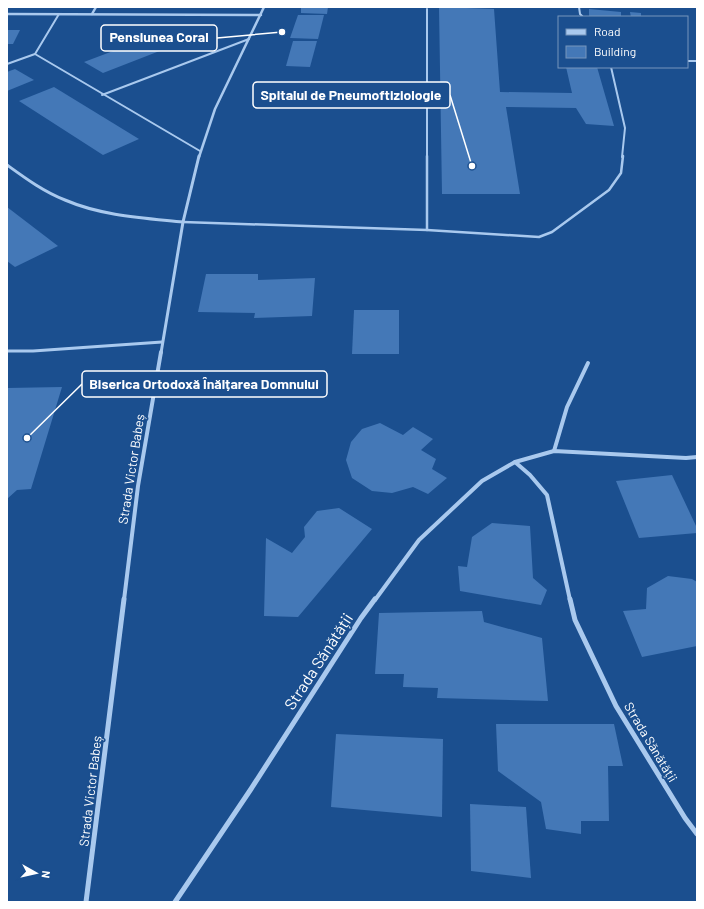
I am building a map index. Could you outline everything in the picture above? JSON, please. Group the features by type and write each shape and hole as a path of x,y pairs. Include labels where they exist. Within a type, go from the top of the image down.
{"street":[{"path":"92,14 96,7"},
{"name":"Strada Victor Babeș","path":"86,902 138,486 183,222 200,151 215,109 264,7"},
{"path":"7,14 261,14"},
{"path":"7,164 37,187 74,204 107,212 183,222"},
{"path":"7,351 33,351 162,342"},
{"path":"554,451 566,407 588,363"},
{"name":"Strada Sănătății","path":"178,902 362,618 419,540 482,481 515,462 554,451 697,457"},
{"name":"Strada Sănătății","path":"515,462 530,475 547,495 575,620 616,706 685,818 697,834"}],"lane":[{"path":"427,9 427,230"},
{"path":"7,64 35,54 59,14"},
{"path":"102,95 249,39"},
{"path":"35,54 102,95 200,151"},
{"path":"183,222 427,230 539,237 552,232 609,190 620,173 625,128 611,68"}],"building":[{"path":"301,7 328,7 327,14 301,13"},
{"path":"439,7 494,9 500,92 572,93 566,68 597,68 614,126 586,124 576,108 506,107 520,194 442,194"},
{"path":"589,9 621,12 621,16 589,16"},
{"path":"630,12 641,13 641,16 631,16"},
{"path":"298,15 324,15 318,39 290,38"},
{"path":"174,28 193,38 103,73 84,62"},
{"path":"7,30 20,30 13,44 7,44"},
{"path":"293,41 317,41 310,67 286,66"},
{"path":"15,69 34,80 7,91 7,72"},
{"path":"54,87 139,139 103,155 19,101"},
{"path":"7,207 58,246 15,267 7,261"},
{"path":"206,274 258,274 258,280 315,278 312,316 254,318 255,313 198,312"},
{"path":"354,310 399,310 399,354 352,354"},
{"path":"62,387 31,489 17,490 7,499 7,388"},
{"path":"380,423 403,435 413,427 433,439 421,450 436,459 432,469 447,478 428,494 413,487 392,493 372,491 352,478 346,460 351,442 362,429"},
{"path":"672,475 697,528 697,533 639,538 616,481"},
{"path":"339,508 372,529 298,617 264,616 266,538 292,553 305,537 304,527 317,511"},
{"path":"492,523 530,526 533,578 547,590 541,605 460,591 458,566 467,567 472,537"},
{"path":"668,576 692,579 697,582 697,646 642,657 623,611 646,609 647,588"},
{"path":"482,611 484,622 542,638 548,701 437,698 438,688 403,687 404,674 375,674 379,613"},
{"path":"496,724 614,724 623,766 608,766 609,821 581,821 581,834 546,829 541,802 498,771"},
{"path":"336,734 443,739 442,817 331,807"},
{"path":"470,804 526,807 531,878 471,871"}],"place":[{"name":"Pensiunea Coral","path":"282,32"},
{"name":"Spitalul de Pneumoftiziologie","path":"472,166"},
{"name":"Biserica Ortodoxă Înălțarea Domnului","path":"27,438"}]}
